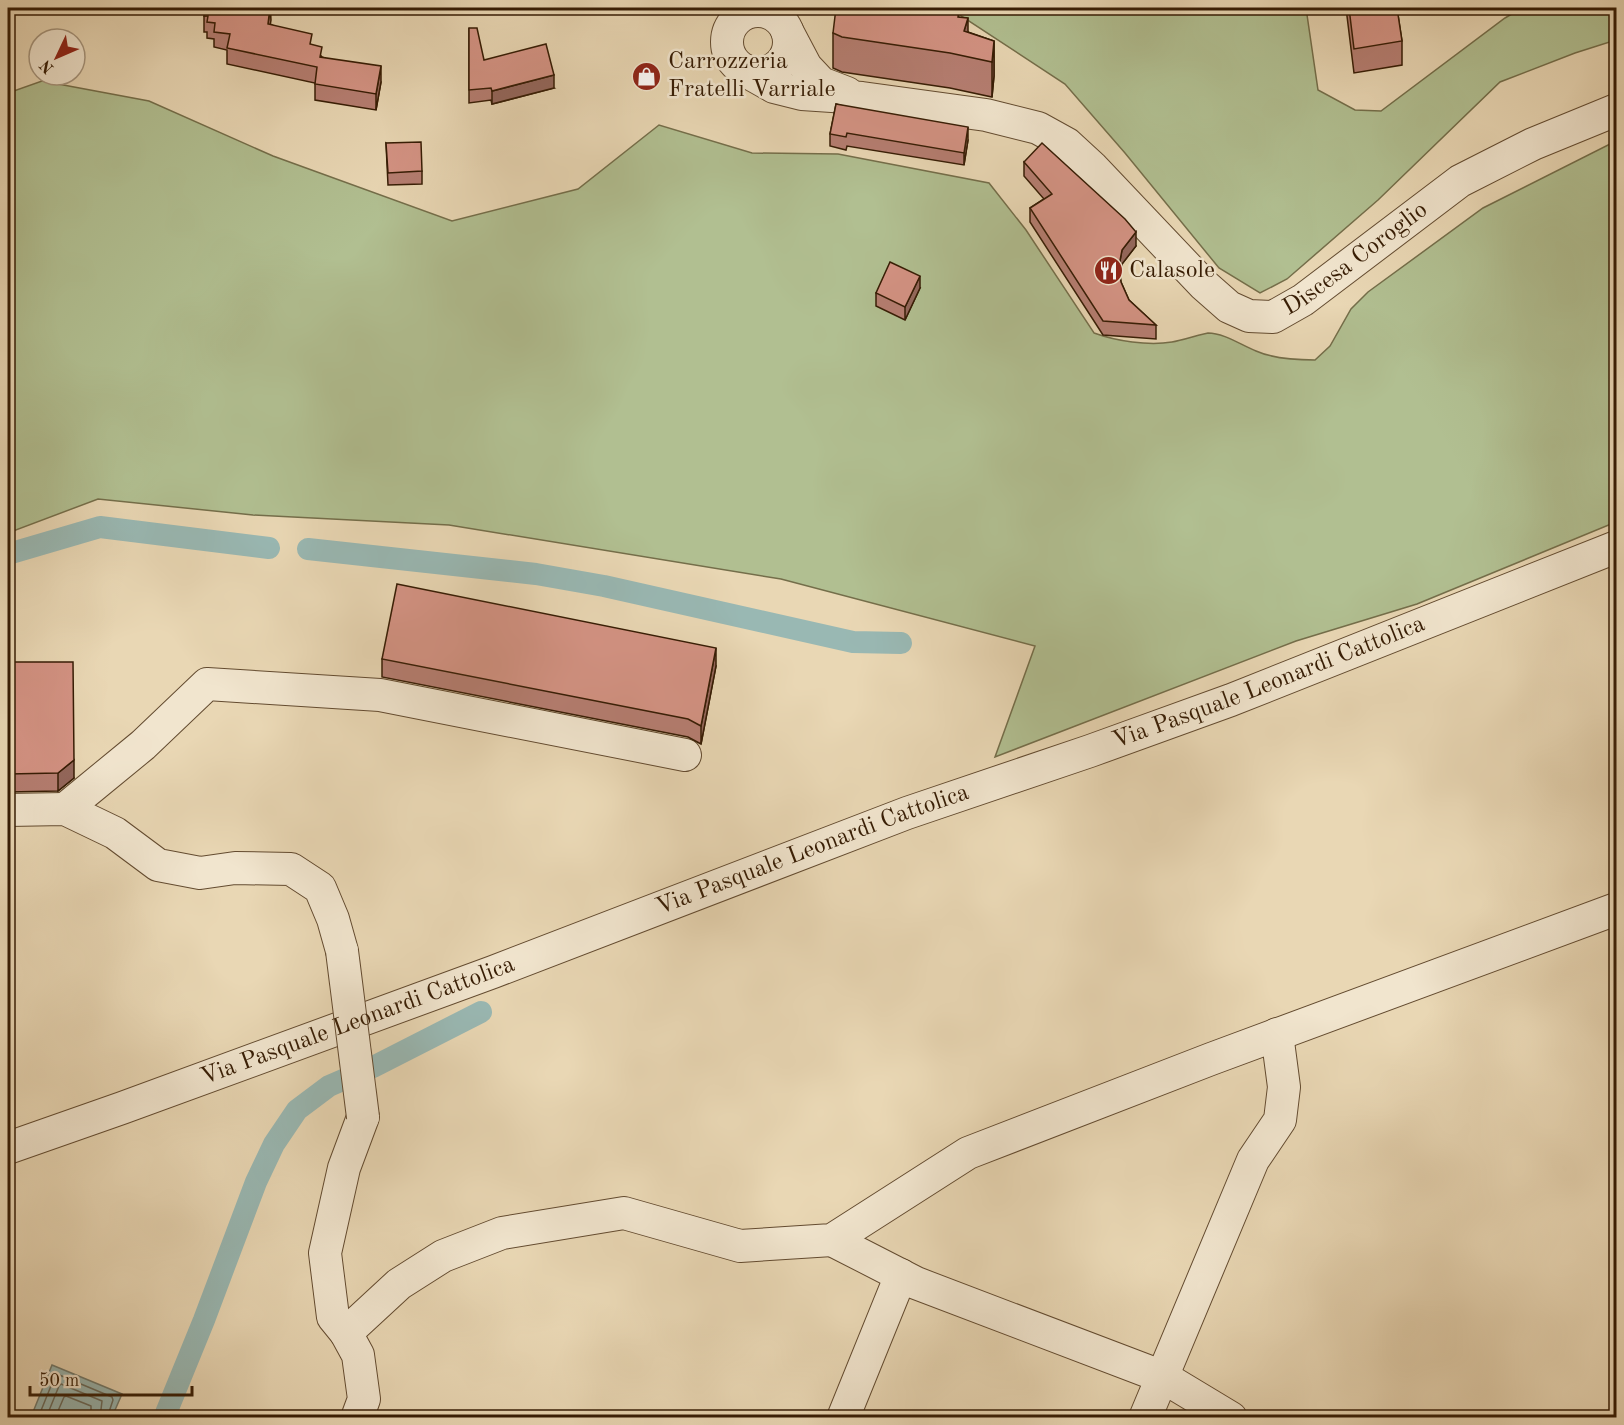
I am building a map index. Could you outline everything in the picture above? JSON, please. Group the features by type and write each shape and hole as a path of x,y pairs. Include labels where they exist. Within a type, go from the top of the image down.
{"street":[{"path":"756,11 779,18 789,41 788,52 783,62 765,72 754,73 744,70 735,63 727,46 734,17 738,18 756,11"},
{"name":"Discesa Coroglio","path":"779,18 806,67 821,83 862,99"},
{"name":"Discesa Coroglio","path":"744,70 774,87 802,94 862,99 986,115 1038,128 1067,144 1084,159 1204,285 1228,306 1249,316 1273,317 1303,300 1460,181 1533,144 1617,110"},
{"name":"Via Pasquale Leonardi Cattolica","path":"8,1148 493,972 907,813 1231,700 1617,547"},
{"path":"65,809 134,753 207,684 380,694 686,755"},
{"path":"8,810 65,809 115,833 158,865 200,873 235,868 291,868 320,888 333,919 342,951 363,1116 344,1168 325,1253 333,1317 346,1333 358,1354 364,1400 357,1418"},
{"path":"346,1333 399,1284 442,1256 502,1233 624,1213 740,1246 832,1240 968,1153 1277,1034 1617,909"},
{"path":"1145,1418 1253,1160 1281,1120 1284,1087 1277,1034"},
{"path":"832,1240 916,1283 1163,1377 1231,1418"},
{"path":"843,1418 901,1275"}],"green space":[{"path":"949,8 1306,8 1318,90 1355,110 1381,111 1505,18 1522,8 1616,8 1616,40 1500,82 1378,200 1287,279 1260,293 1219,268 1065,84"},
{"path":"27,86 74,87 149,101 273,156 452,221 578,189 659,125 752,153 838,154 989,183 1026,230 1094,333 1122,340 1153,343 1172,342 1208,333 1226,337 1263,354 1300,360 1315,360 1330,346 1351,309 1368,292 1483,208 1616,141 1616,522 1417,604 1296,641 995,757 1035,646 781,579 449,525 253,515 98,499 8,533 8,93"}],"water":[{"path":"52,1365 122,1394 112,1417 31,1417"}],"building":[{"path":"206,8 270,8 268,24 312,34 310,44 322,47 320,57 381,66 376,94 315,84 317,67 227,48 230,34 214,32 215,23 207,22 208,16 204,16"},
{"path":"836,8 959,10 958,17 968,18 964,31 994,41 992,62 950,53 842,37 833,33"},
{"path":"1349,8 1397,8 1402,41 1354,49"},
{"path":"469,28 477,28 484,60 546,44 554,75 492,91 491,88 469,90"},
{"path":"836,104 968,127 964,153 847,133 846,137 830,134"},
{"path":"421,142 422,171 388,173 386,143"},
{"path":"1042,143 1125,219 1136,232 1122,250 1119,266 1121,282 1129,300 1156,325 1103,321 1030,208 1052,194 1024,162"},
{"path":"890,262 920,276 905,307 876,293"},
{"path":"397,584 716,648 701,726 688,719 382,659"},
{"path":"8,662 73,662 74,760 58,773 8,774"}],"waterway":[{"path":"8,554 100,527 269,548"},
{"path":"308,549 536,574 604,586 853,642 901,643"},
{"path":"164,1418 256,1182 274,1144 297,1110 329,1086 373,1067 481,1012"}],"place":[{"name":"Carrozzeria Fratelli Varriale","path":"647,76"},
{"name":"Calasole","path":"1108,271"}]}
